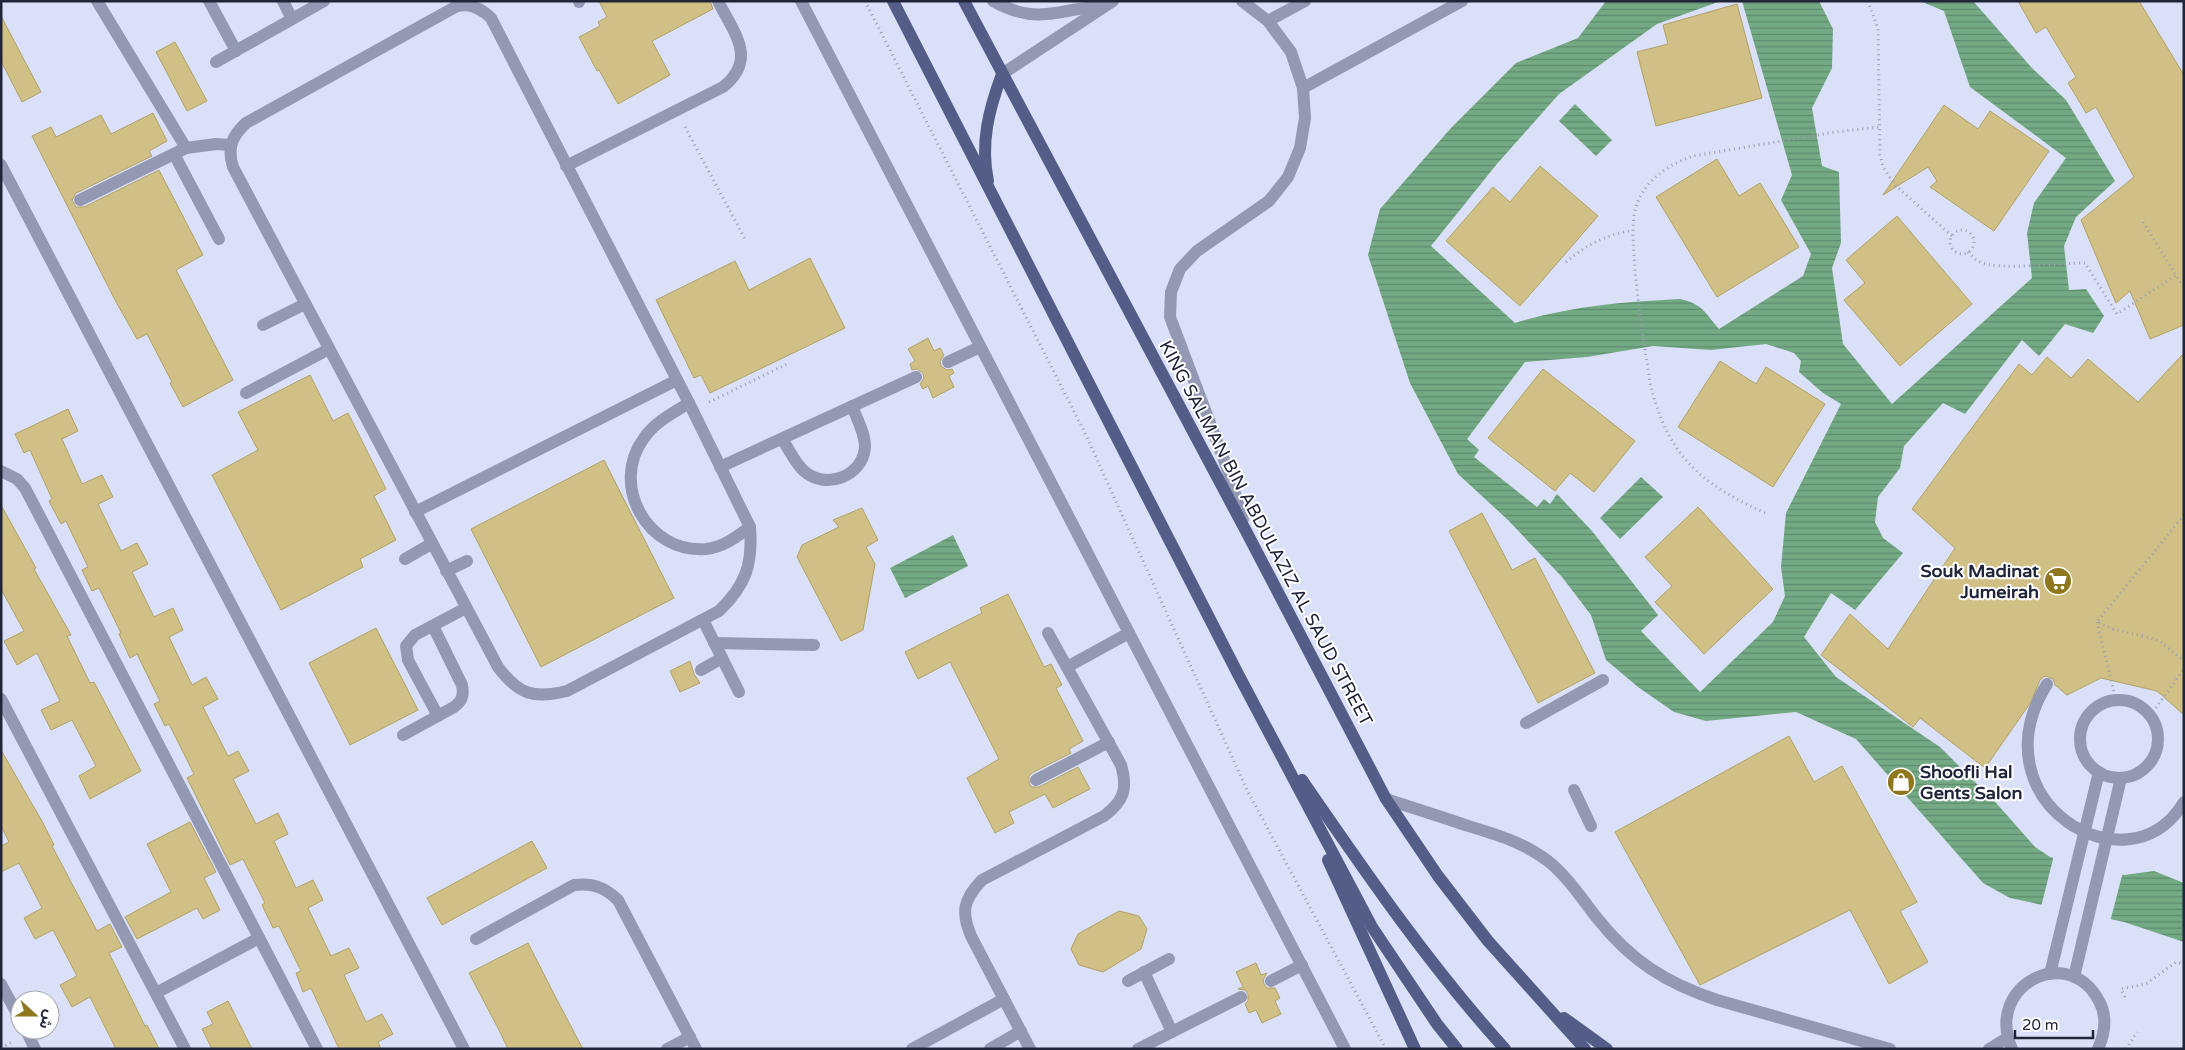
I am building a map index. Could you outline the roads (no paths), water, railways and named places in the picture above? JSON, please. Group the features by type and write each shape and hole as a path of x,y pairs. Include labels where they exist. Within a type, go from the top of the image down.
{"main road":[{"path":"893,1 1268,731 1372,927 1437,1024 1457,1049"},
{"name":"KING SALMAN BIN ABDULAZIZ AL SAUD STREET","path":"964,1 1386,799 1438,876 1483,934 1585,1049"},
{"path":"991,195 986,170 985,137 987,120 1002,74"},
{"path":"1268,731 1415,1049"},
{"path":"1268,731 1388,904 1465,1005 1505,1049"},
{"path":"1543,1003 1607,1049"}],"street":[{"path":"97,1 186,148"},
{"path":"209,1 236,51"},
{"path":"283,1 292,19"},
{"path":"216,62 324,1"},
{"path":"566,166 723,87 734,78 741,65 742,50 718,1"},
{"path":"801,1 1345,1049"},
{"path":"993,1 1009,9 1032,14 1047,14 1078,7 1101,8"},
{"path":"1002,74 1087,20 1113,1"},
{"path":"1242,1 1268,21 1290,52 1303,88 1304,126 1300,148 1288,177 1269,201 1197,251 1180,269 1171,292 1170,317 1227,468 1247,533"},
{"path":"1268,21 1305,1"},
{"path":"1303,88 1462,1"},
{"path":"476,3 491,18 691,407 750,527 752,546 750,564 743,582 732,598 719,611 567,691 548,696 528,693 510,683 498,667 431,544 233,167 230,156 230,145 236,132 246,123 454,4 476,3"},
{"path":"80,200 186,148 216,144 230,145"},
{"path":"174,154 219,239"},
{"path":"1,165 464,1049"},
{"path":"263,325 305,304"},
{"path":"948,362 980,347"},
{"path":"246,393 329,349"},
{"path":"720,467 916,377"},
{"path":"415,512 677,380"},
{"path":"782,439 802,470 812,477 834,480 845,476 858,465 865,449 865,438 852,406"},
{"path":"691,407 656,425 643,438 635,454 631,471 630,489 635,506 644,522 657,534 672,544 689,548 707,549 724,545 750,527"},
{"path":"1,472 17,479 24,488 317,1049"},
{"path":"405,559 431,544"},
{"path":"446,571 467,561"},
{"path":"438,716 406,653 410,640 466,608"},
{"path":"703,620 739,692"},
{"path":"403,735 461,702 464,694 462,685 433,626"},
{"path":"1030,1049 971,936 965,922 965,906 971,892 982,880 1104,816 1115,807 1123,794 1125,780 1121,765 1109,742 1048,633"},
{"path":"1067,667 1129,634"},
{"path":"714,643 814,645"},
{"path":"700,670 722,658"},
{"path":"1526,723 1603,680"},
{"path":"2047,684 2036,701 2028,729 2028,759 2032,778 2041,795 2053,810 2068,823 2085,833 2106,838 2127,839 2147,834 2165,825 2179,811 2184,802"},
{"path":"1,699 185,1049"},
{"path":"2116,700 2135,703 2150,716 2157,735 2157,746 2154,756 2140,771 2121,778 2110,777 2099,772 2084,757 2081,747 2083,725 2096,708 2116,700"},
{"path":"1036,780 1109,742"},
{"path":"2050,974 2099,772"},
{"path":"2075,971 2121,778"},
{"path":"1574,790 1591,826"},
{"path":"1386,799 1507,838 1530,848 1550,862 1567,880 1622,948 1666,980 1691,992 1890,1049"},
{"path":"476,939 574,885 598,886 609,891 618,900 696,1049"},
{"path":"156,993 259,938"},
{"path":"1128,981 1169,959"},
{"path":"1272,981 1302,966"},
{"path":"1988,1049 2010,1043 2005,1023 2008,1009 2014,995 2024,985 2036,977 2075,971"},
{"path":"2075,971 2091,989 2102,1006 2105,1020 2104,1036 2098,1049"},
{"path":"1144,972 1172,1032"},
{"path":"1,984 10,1001"},
{"path":"1138,1049 1241,997"},
{"path":"912,1049 1004,1000"},
{"path":"990,1049 1021,1031"},
{"path":"667,1049 690,1037"}],"place":[{"name":"Souk Madinat Jumeirah","path":"2058,581"},
{"name":"Shoofli Hal Gents Salon","path":"1901,782"}]}
